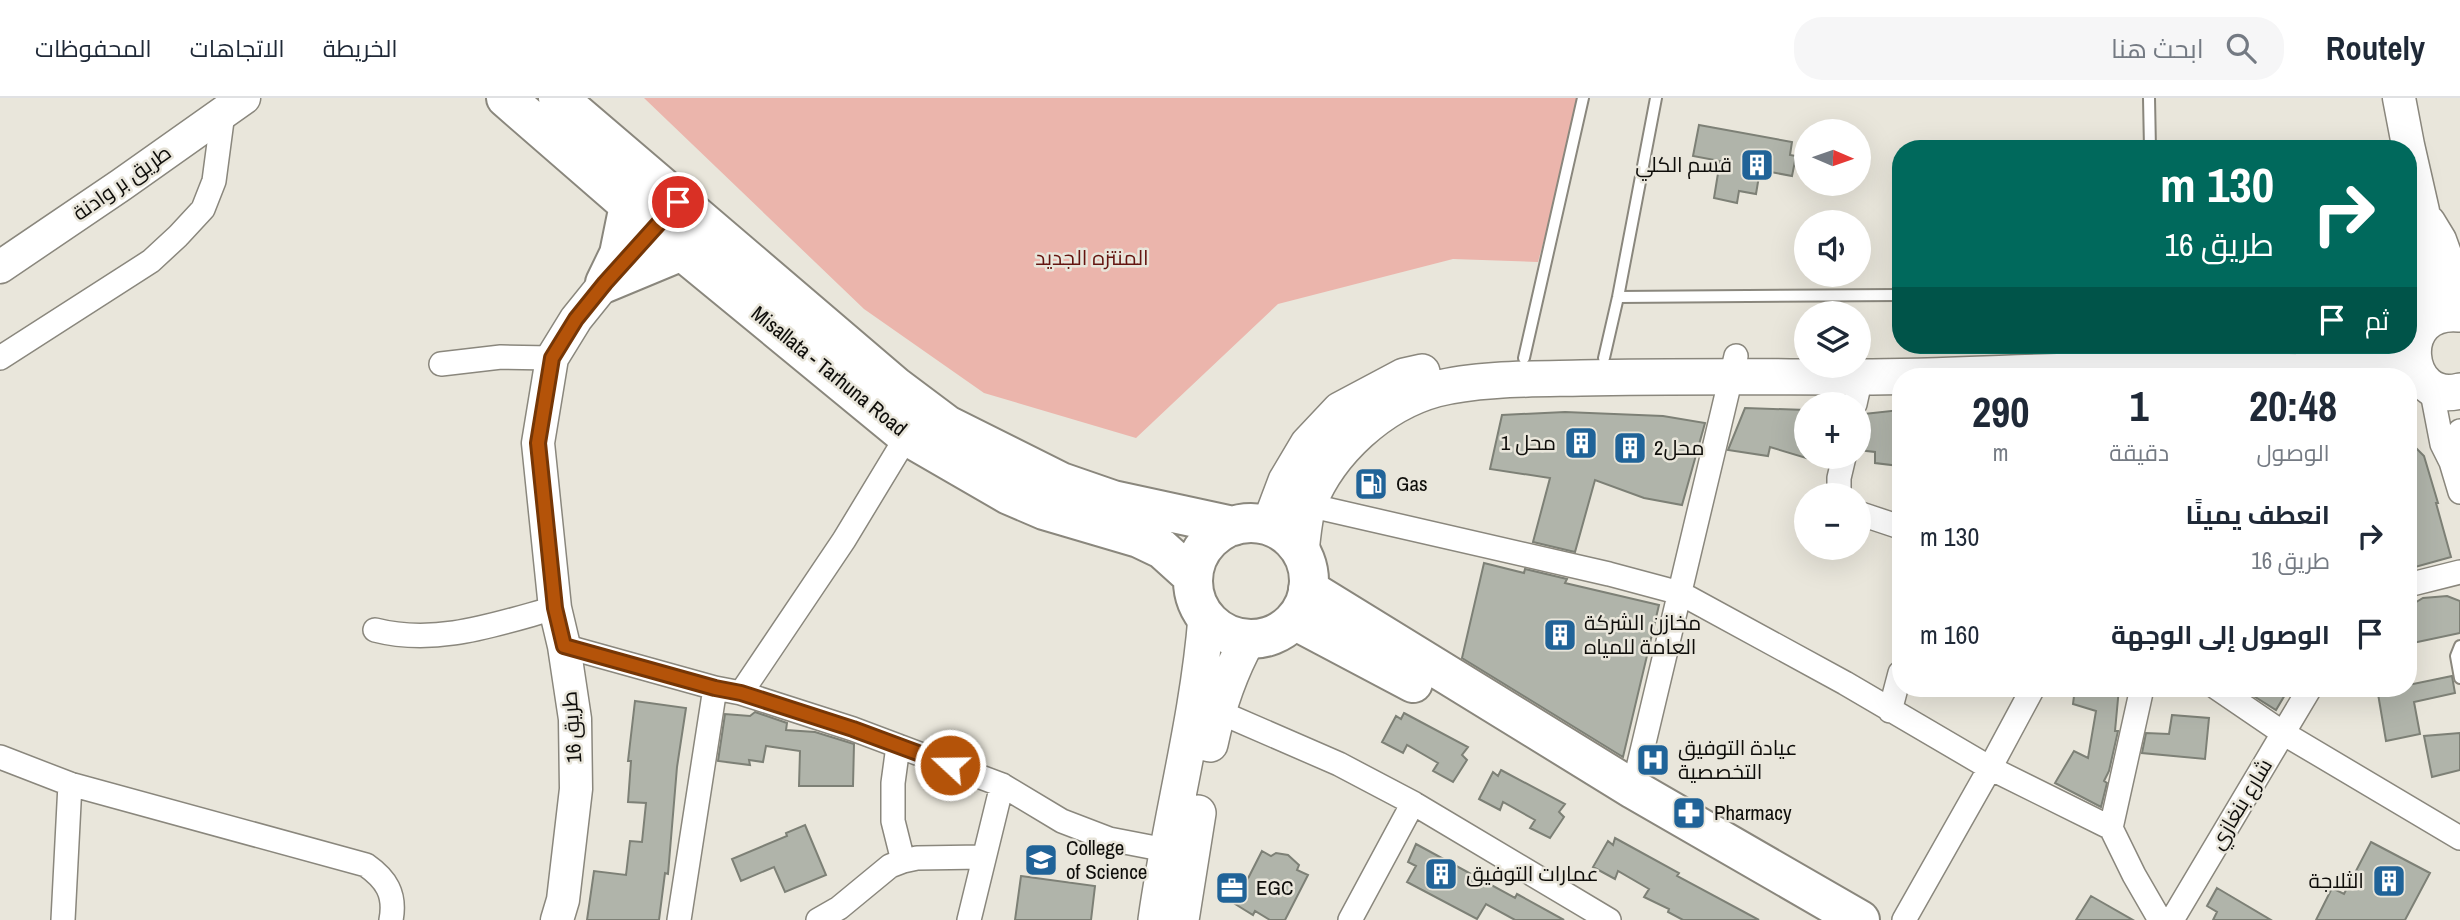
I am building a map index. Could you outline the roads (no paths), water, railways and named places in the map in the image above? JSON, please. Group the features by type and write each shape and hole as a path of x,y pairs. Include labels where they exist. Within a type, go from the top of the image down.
{"highway":[{"name":"Misallata - Tarhuna Road","path":"506,98 661,221 907,436 1009,495 1044,510 1139,538 1162,549 1193,577"},
{"name":"Misallata - Tarhuna Road","path":"558,98 661,221 947,425 1062,482 1113,499 1251,526"},
{"path":"605,283 619,254 661,221"},
{"path":"605,283 661,221"},
{"path":"1251,526 1287,536 1301,551 1309,576 1301,605 1281,631 1266,638 1248,639 1217,629 1206,617 1196,598 1193,577 1199,555 1213,537 1251,526"},
{"path":"1301,605 1633,789 1860,920"},
{"path":"1301,605 1379,663 1825,920"}],"main road":[{"path":"2000,368 2209,354"},
{"path":"2413,354 2436,384"},
{"path":"2155,356 2208,368"},
{"path":"1301,551 1308,505 1325,472 1344,447 1374,421 1409,400 1436,389 1602,368 1734,365 1794,357"},
{"path":"1251,526 1286,481 1308,444 1340,410 1404,376 1524,358 1602,368"},
{"path":"1734,365 1858,379 1892,376"},
{"path":"2417,383 2436,384"},
{"path":"1156,920 1166,850 1200,678 1206,617"},
{"path":"1181,920 1190,854 1217,711 1232,667 1248,639"}],"street":[{"path":"2399,98 2406,140"},
{"path":"0,358 151,261 203,209 214,181 233,105"},
{"name":"طريق بر وادنة","path":"0,267 233,105"},
{"path":"2417,186 2423,211 2421,331"},
{"path":"2423,211 2450,239 2460,295"},
{"name":"طريق 16","path":"557,920 563,900 576,789 575,719 564,646 555,608 538,443 552,358 576,319 605,283"},
{"path":"441,364 500,357 552,358"},
{"path":"1633,789 1734,365"},
{"path":"2436,384 2442,444 2451,462 2460,492"},
{"path":"2451,462 2460,431"},
{"path":"741,693 844,540 907,436"},
{"path":"1308,505 1680,593 1845,683 1990,768 2111,828 2160,920"},
{"path":"1871,517 1892,524"},
{"path":"2417,583 2460,572"},
{"path":"375,630 400,636 468,632 555,608"},
{"path":"564,646 741,693 898,746 1002,785 1062,821 1109,839 1166,850"},
{"path":"679,920 715,688"},
{"path":"1890,711 1894,697"},
{"path":"1904,920 2028,697"},
{"path":"2111,828 2140,697"},
{"path":"2230,697 2283,733 2460,838"},
{"name":"شارع بنغازي","path":"2172,920 2305,697"},
{"path":"1217,711 1339,764 1413,803 1609,920"},
{"path":"898,746 893,783 893,821 903,861"},
{"path":"0,757 70,784 366,865 382,876 390,894 393,912 391,920"},
{"path":"64,920 70,784"},
{"path":"969,920 1002,785"},
{"path":"1359,916 1413,803"},
{"path":"818,920 839,908 890,866 903,861 917,858 983,857"}],"lane":[{"path":"1524,358 1583,98"},
{"path":"1602,368 1656,98"},
{"path":"2149,98 2150,140"},
{"path":"1618,297 1892,295"},
{"path":"2460,646 2456,656 2460,678"}],"place":[{"name":"قسم الكلي","path":"1757,165"},
{"name":"محل 1","path":"1581,443"},
{"name":"محل2","path":"1630,448"},
{"name":"Gas","path":"1371,484"},
{"name":"مخازن الشركة العامة للمياه","path":"1560,635"},
{"name":"عيادة التوفيق التخصصية","path":"1653,760"},
{"name":"Pharmacy","path":"1689,813"},
{"name":"College of Science","path":"1041,860"},
{"name":"عمارات التوفيق","path":"1441,874"},
{"name":"الثلاجة","path":"2389,881"},
{"name":"EGC","path":"1232,888"}],"park label":[{"name":"المنتزه الجديد","path":"1092,258"}]}
